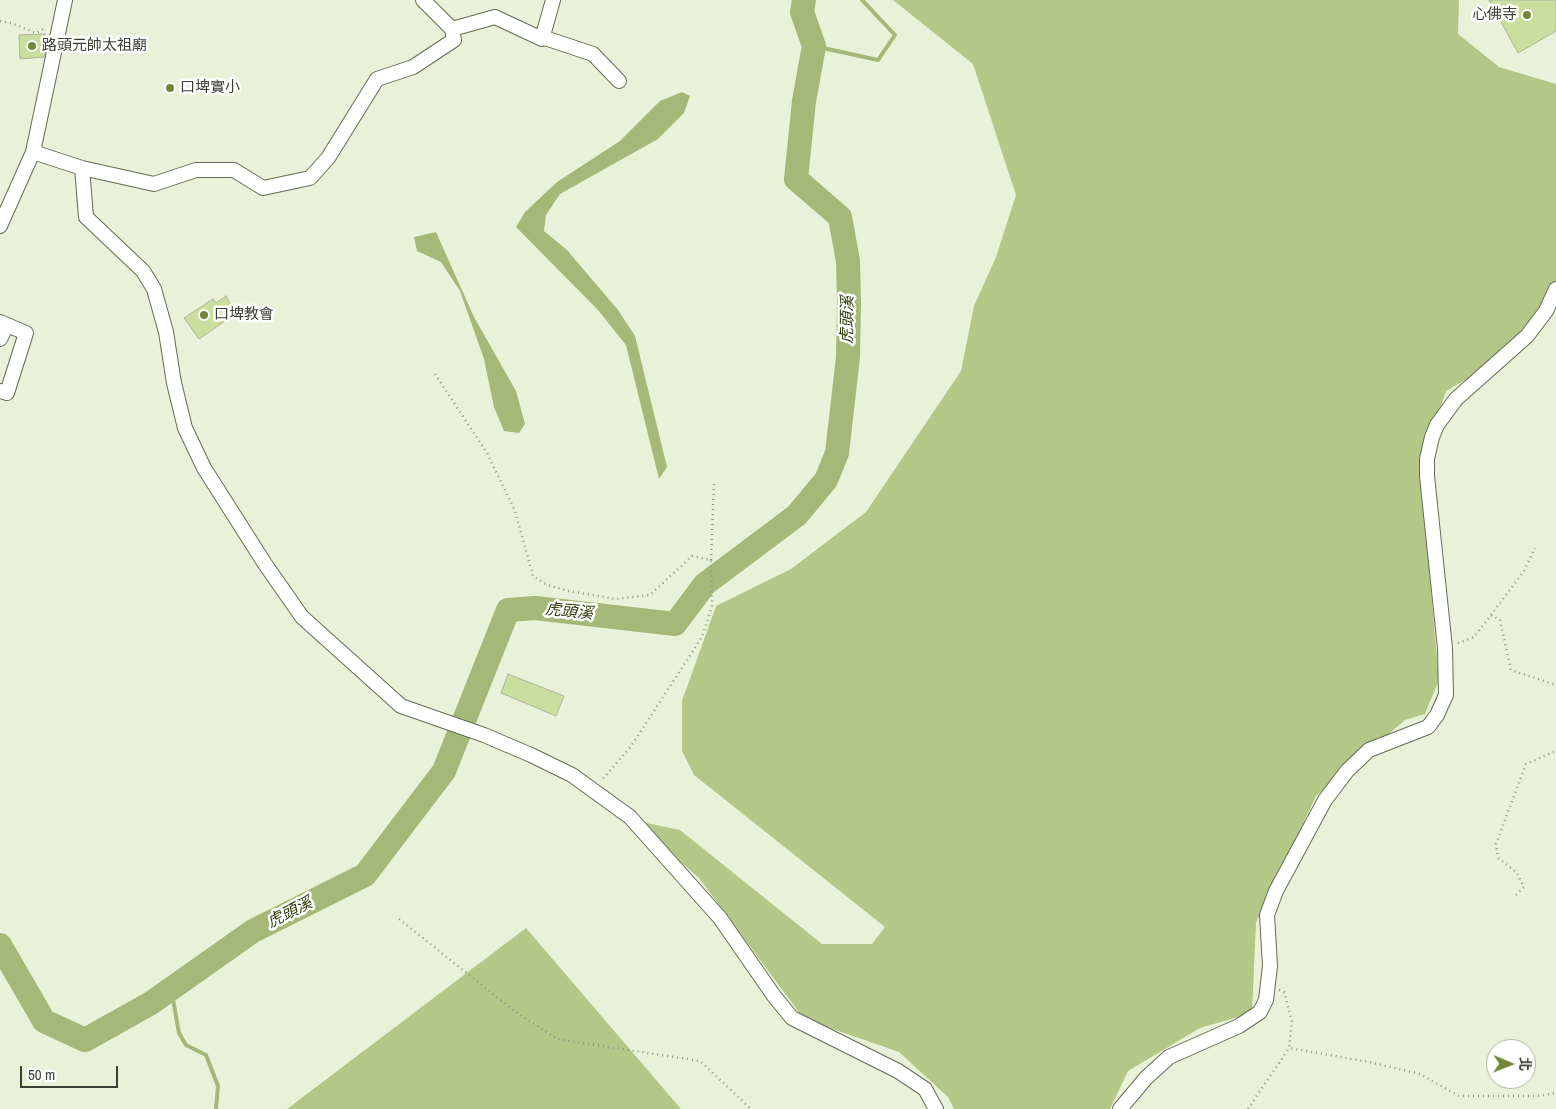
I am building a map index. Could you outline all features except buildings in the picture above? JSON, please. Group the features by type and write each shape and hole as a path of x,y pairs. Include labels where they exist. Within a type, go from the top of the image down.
{"street":[{"path":"0,226 33,152 65,0"},
{"path":"33,152 82,168 154,184 196,170 234,170 263,188 310,178 328,158 377,79 413,67 454,40 452,29 423,0"},
{"path":"542,37 553,0"},
{"path":"452,29 494,18 593,54 619,81"},
{"path":"82,168 86,217 143,271 154,289 166,332 174,384 185,428 204,468 265,564 302,617 401,706 484,736 572,775 630,817 714,911 792,1018 898,1071 925,1089 936,1109"},
{"path":"1120,1109 1146,1078 1169,1057 1239,1026 1260,1012 1266,1000 1269,984 1270,966 1267,915 1294,857 1325,800 1347,771 1369,750 1428,727 1446,695 1445,648 1427,476 1427,458 1432,437 1437,424 1456,399 1527,336 1546,311 1556,289"},
{"path":"0,339 4,323 26,333 7,393 0,391"}],"path":[{"path":"0,21 11,23 36,33 43,28 59,28"},
{"path":"434,374 487,453 515,511 533,576 547,585 568,591 615,599 650,595 692,556 710,560"},
{"path":"593,791 632,745 702,636 712,606 710,560 714,484"},
{"path":"1445,648 1474,637 1524,571 1535,548"},
{"path":"1491,615 1500,620 1511,670 1556,685"},
{"path":"1516,895 1524,887 1516,872 1498,858 1496,844 1526,764 1556,751"},
{"path":"399,919 513,1010 557,1039 700,1062 751,1109"},
{"path":"1248,1109 1289,1048 1292,1021 1284,992 1269,984"},
{"path":"1289,1048 1369,1062 1420,1074 1459,1096 1537,1096 1556,1093"}],"shaded area":[{"path":"893,0 1459,0 1458,34 1499,67 1556,84 1556,283 1537,322 1488,367 1446,391 1429,443 1426,534 1439,680 1425,714 1405,720 1316,796 1256,923 1252,1013 1200,1028 1128,1071 1110,1109 954,1109 948,1097 899,1052 804,1019 699,878 632,820 680,830 822,944 872,944 885,927 694,775 682,751 682,701 716,606 791,569 866,512 961,371 974,306 996,257 1016,195 973,64"},
{"path":"682,92 690,96 684,113 658,139 560,194 546,215 544,231 567,250 618,310 635,336 667,467 659,479 626,345 598,310 516,227 525,212 557,182 620,141 660,101"},
{"path":"436,232 474,317 516,391 525,424 519,433 504,431 494,407 484,359 460,291 441,262 417,251 414,237"},
{"path":"526,928 681,1109 287,1109"}],"waterway":[{"name":"虎頭溪","path":"0,945 44,1021 85,1040 151,1003 253,931 365,875 444,771 508,610 535,608 675,624 705,584 797,515 826,480 837,453 848,357 849,300 848,261 840,217 796,179 804,101 814,46 802,12 804,0"},
{"path":"814,46 878,60 895,35 862,0"},
{"path":"171,988 179,1033 186,1045 206,1055 218,1086 216,1109"}],"place":[{"name":"心佛寺","path":"1527,15"},
{"name":"路頭元帥太祖廟","path":"32,46"},
{"name":"口埤實小","path":"170,88"},
{"name":"口埤教會","path":"204,315"}]}
